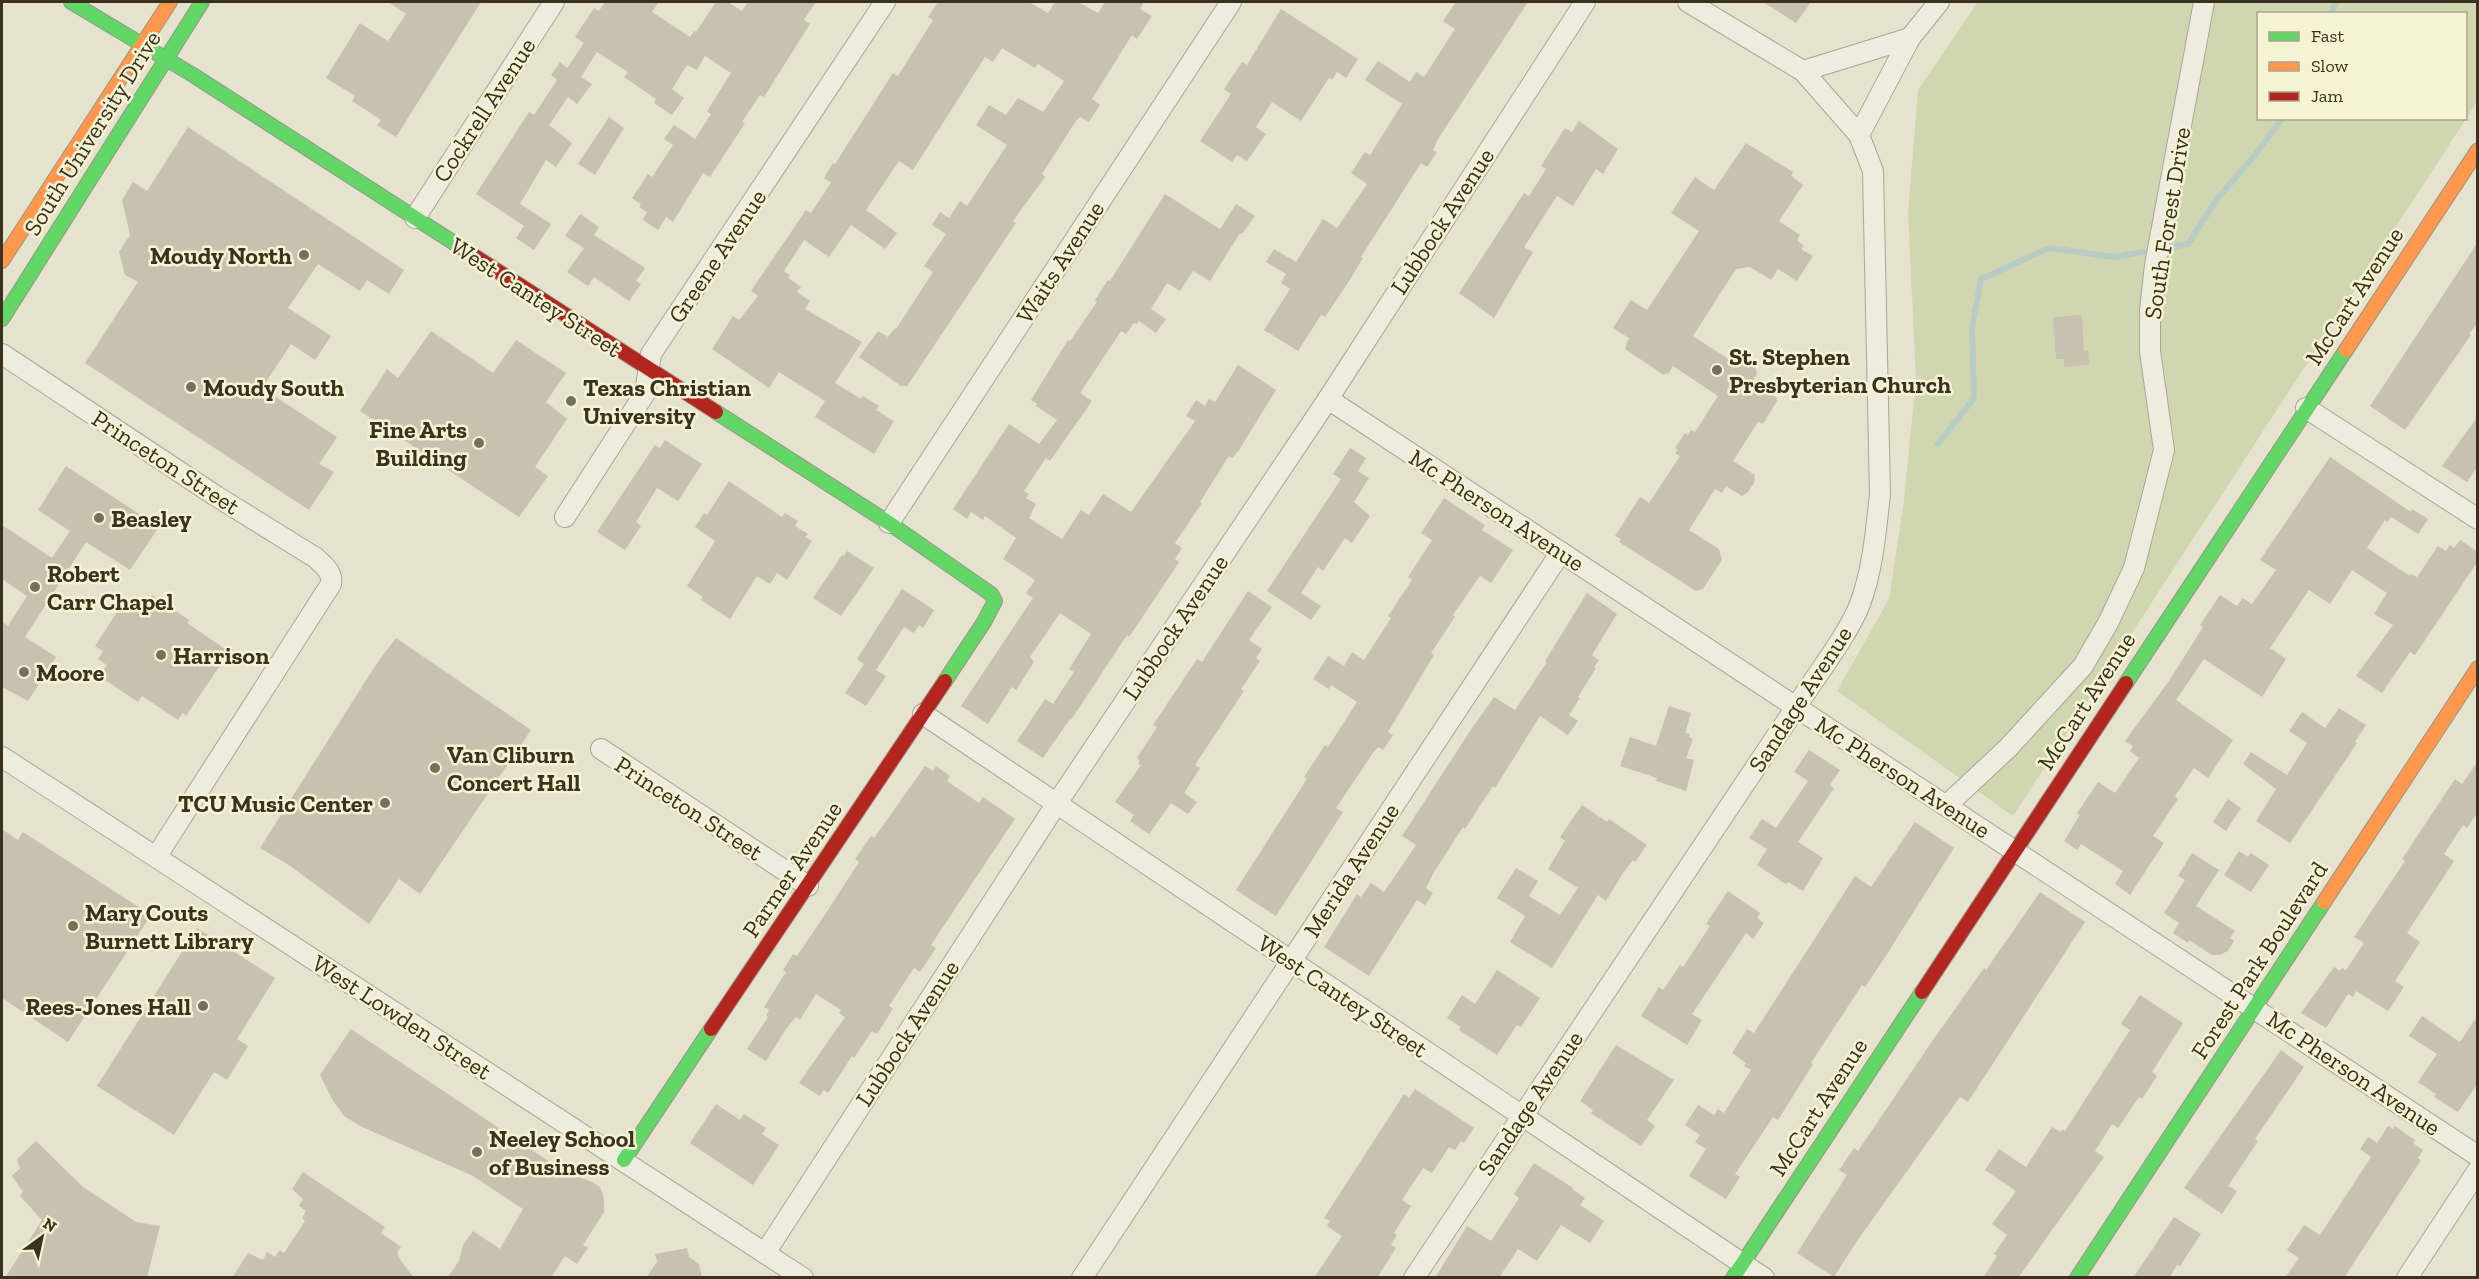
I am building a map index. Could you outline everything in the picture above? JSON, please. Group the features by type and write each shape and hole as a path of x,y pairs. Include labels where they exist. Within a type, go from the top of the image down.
{"street":[{"name":"West Cantey Street","path":"71,2 415,218 889,523 991,594 995,601"},
{"name":"South University Drive","path":"2,261 170,2"},
{"name":"South University Drive","path":"2,319 202,2"},
{"name":"Cockrell Avenue","path":"415,218 554,2"},
{"name":"Greene Avenue","path":"565,517 645,393 651,354 885,2"},
{"name":"Waits Avenue","path":"889,523 1231,2"},
{"name":"Lubbock Avenue","path":"765,1253 1056,803 1328,399 1585,2"},
{"name":"Sandage Avenue","path":"1414,1278 1837,645 1860,605 1874,545 1880,494 1873,171 1859,135 1803,71 1688,2"},
{"path":"1859,135 1910,38 1939,2"},
{"name":"South Forest Drive","path":"1947,805 2008,748 2083,666 2108,623 2134,568 2164,450 2150,351 2150,310 2156,262 2204,2"},
{"path":"1803,71 1910,38"},
{"name":"McCart Avenue","path":"1737,1270 2478,150"},
{"name":"Princeton Street","path":"2,354 216,496 316,558 330,572 332,578 331,584 156,857"},
{"name":"Mc Pherson Avenue","path":"1328,399 2255,1007 2478,1156"},
{"path":"2306,408 2478,519"},
{"name":"Merida Avenue","path":"1082,1278 1561,552"},
{"name":"Parmer Avenue","path":"624,1160 923,714 984,622 995,601"},
{"name":"Forest Park Boulevard","path":"2077,1278 2478,668"},
{"name":"West Cantey Street","path":"923,714 1521,1116 1737,1270 1764,1278"},
{"name":"Princeton Street","path":"601,749 808,886"},
{"name":"West Lowden Street","path":"2,757 803,1278"},
{"path":"2407,1278 2478,1170"}],"green space":[{"path":"1978,2 2477,2 2477,102 2467,117 2467,12 2257,12 2257,120 2465,120 2013,816 1837,691 1889,599 1904,500 1916,379 1908,213 1918,90"}],"building":[{"path":"388,2 481,2 396,137 377,125 381,120 352,101 355,96 326,78 360,23 388,41 406,14"},
{"path":"605,2 659,2 652,12 690,37 694,31 696,32 716,2 728,2 742,11 748,2 816,2 804,20 810,24 764,97 760,95 742,122 745,123 710,177 703,173 673,222 666,217 658,230 643,220 647,212 639,207 641,204 632,198 648,174 652,177 673,145 664,139 674,125 695,139 711,114 707,111 731,73 705,56 697,70 687,65 672,89 684,98 672,115 654,103 656,99 624,77 628,72 597,52 581,77 592,84 577,104 568,97 549,125 572,143 556,167 546,160 520,204 551,224 534,250 516,238 524,226 476,194 529,112 534,115 557,80 551,75 560,62 567,68 584,43 575,37 594,8 599,11"},
{"path":"938,2 1029,2 1048,13 1055,2 1078,2 1098,13 1105,2 1144,2 1140,9 1152,16 1137,39 1132,35 1092,99 1100,105 1089,122 1080,117 1076,121 1042,174 1045,177 1013,221 1016,223 907,386 901,386 859,357 878,331 888,337 896,329 933,272 924,266 946,234 932,225 940,212 949,218 960,201 967,206 1007,145 976,125 989,105 1006,115 1018,98 1043,112 1064,81 1038,64 1035,68 1002,48 993,62 985,57 913,170 899,161 866,210 897,233 885,249 851,225 829,257 804,240 784,271 790,275 788,278 801,287 797,292 810,301 805,309 862,342 835,383 861,399 863,396 879,406 876,410 894,421 874,454 815,417 825,401 779,372 769,388 712,349 733,316 739,320 758,296 751,291 806,210 811,213 831,183 824,178 893,73 898,76 933,20 928,17"},
{"path":"1456,2 1528,2 1438,139 1433,150 1437,152 1427,167 1421,163 1361,257 1363,258 1351,278 1325,317 1321,315 1298,351 1264,330 1290,289 1281,283 1286,274 1266,262 1274,249 1296,262 1323,219 1337,228 1367,184 1351,173 1365,152 1370,155 1402,104 1365,80 1378,61 1410,82 1416,72 1424,77 1455,29 1443,21"},
{"path":"1763,2 1811,2 1796,23"},
{"path":"1281,9 1358,59 1346,78 1337,72 1332,80 1329,78 1301,121 1272,102 1256,127 1266,134 1247,161 1237,155 1232,162 1200,141 1231,94 1224,89 1242,62 1247,65"},
{"path":"609,117 624,128 595,175 578,164"},
{"path":"1579,121 1618,149 1603,174 1596,169 1573,206 1557,196 1524,247 1533,252 1494,318 1459,293 1524,193 1529,196 1546,169 1541,166 1565,128 1572,132"},
{"path":"188,127 404,270 389,294 367,280 360,291 318,264 288,308 331,336 315,360 291,344 262,388 337,437 319,464 334,472 309,510 85,363 138,282 125,275 119,252 130,235 122,200 133,182 147,191"},
{"name":"St. Stephen Presbyterian Church","path":"1746,143 1793,172 1791,176 1803,185 1779,221 1800,235 1797,240 1804,246 1801,249 1813,256 1797,281 1778,269 1771,280 1750,267 1736,269 1693,336 1733,362 1748,361 1755,366 1757,374 1752,382 1777,398 1763,424 1758,422 1733,461 1755,475 1754,483 1748,492 1742,496 1726,486 1722,493 1715,489 1689,530 1719,549 1722,560 1703,589 1696,591 1619,542 1621,539 1615,536 1640,497 1649,503 1680,456 1675,453 1678,450 1675,448 1685,433 1688,435 1691,430 1695,432 1718,396 1673,366 1668,374 1664,375 1625,349 1629,338 1613,328 1631,300 1647,310 1699,231 1671,213 1695,177 1714,190"},
{"path":"1165,194 1220,229 1236,204 1255,216 1242,234 1240,233 1210,281 1193,271 1180,291 1167,283 1151,309 1166,319 1156,333 1139,321 1137,324 1134,323 1126,334 1121,331 1080,393 1092,401 1050,461 1046,458 1024,491 1029,494 1026,498 1036,504 1029,518 1062,539 1081,510 1089,515 1103,494 1131,512 1195,421 1186,416 1196,400 1205,406 1209,399 1215,402 1238,365 1276,390 1239,450 1232,458 1229,456 1200,502 1202,503 1175,543 1182,548 1175,559 1179,562 1043,758 1017,741 1045,699 1053,704 1074,672 1069,669 1091,634 1060,613 1030,657 1034,662 1016,690 1012,687 988,724 961,706 1033,598 1026,593 1035,580 1003,559 1016,538 985,516 983,520 971,512 967,519 953,509 1009,424 1039,444 1057,420 1031,400 1068,340 1070,341 1097,302 1095,300 1108,280 1110,281"},
{"path":"580,214 599,227 594,235 645,268 636,281 641,284 629,301 594,277 588,286 567,272 584,248 565,236"},
{"path":"2478,242 2478,322 2405,430 2370,406"},
{"path":"2082,315 2084,351 2088,350 2089,365 2064,367 2064,359 2056,359 2053,317"},
{"name":"Fine Arts Building","path":"431,331 493,373 516,340 566,373 546,402 567,419 535,467 548,476 519,517 360,411 387,369 398,378"},
{"path":"2478,416 2478,466 2467,482 2442,466"},
{"path":"665,440 702,464 678,501 657,488 636,522 641,526 625,550 597,532 655,445 660,448"},
{"path":"1350,448 1366,458 1358,471 1369,478 1354,502 1370,516 1352,543 1345,538 1323,571 1318,567 1301,593 1321,606 1311,620 1267,591 1341,479 1333,474"},
{"path":"2330,457 2411,512 2412,509 2428,519 2418,534 2391,517 2387,522 2385,520 2367,548 2410,576 2411,574 2417,577 2438,546 2446,551 2450,545 2454,548 2460,540 2478,552 2478,561 2415,655 2410,652 2382,693 2356,676 2393,625 2374,614 2387,593 2352,570 2330,604 2309,590 2270,648 2286,659 2262,697 2204,659 2176,700 2233,740 2208,778 2194,768 2175,796 2178,799 2153,836 2164,843 2130,895 2115,884 2123,871 2081,844 2077,850 2064,841 2080,815 2077,813 2098,782 2115,793 2139,758 2130,751 2133,746 2125,741 2169,681 2203,627 2200,625 2220,595 2237,606 2243,598 2252,604 2276,570 2260,560"},
{"path":"66,466 159,527 130,570 86,542 25,637 56,657 28,701 2,687 2,622 8,626 27,596 2,579 2,525 52,558 70,531 38,510"},
{"path":"729,481 782,517 785,513 798,521 795,526 808,534 805,537 812,541 787,580 777,573 770,584 757,576 730,619 701,600 703,597 687,586 715,541 695,527 704,513 707,515"},
{"path":"1444,498 1485,525 1482,530 1513,550 1491,583 1480,576 1453,615 1455,617 1431,653 1434,655 1388,732 1393,735 1383,750 1378,747 1373,753 1336,808 1343,812 1276,916 1236,890 1307,779 1304,777 1325,745 1328,747 1357,702 1331,685 1329,689 1313,679 1328,656 1344,666 1352,652 1364,660 1391,618 1388,616 1412,580 1408,577 1432,540 1421,533"},
{"path":"847,551 874,568 841,616 813,598"},
{"path":"902,589 934,610 923,628 919,625 914,633 904,627 876,670 886,676 866,706 845,693 864,664 857,659"},
{"path":"1248,591 1272,607 1249,640 1262,649 1256,658 1260,661 1241,689 1244,691 1195,765 1200,768 1184,793 1197,802 1188,814 1171,803 1149,834 1130,821 1134,815 1115,802 1141,765 1138,764 1140,761 1137,758 1157,727 1153,725 1197,659 1202,662"},
{"path":"1587,593 1617,614 1592,655 1599,660 1569,715 1578,721 1568,735 1540,716 1495,788 1493,786 1465,829 1463,827 1434,872 1426,888 1433,893 1425,905 1417,900 1369,976 1324,947 1357,894 1361,897 1371,883 1384,892 1416,845 1402,836 1470,731 1494,697 1515,710 1547,662 1545,661"},
{"name":"Harrison","path":"152,595 189,620 187,623 225,649 219,658 223,661 186,716 183,713 178,720 142,696 138,702 99,676 107,665 98,659 103,651 95,646 123,603 131,608 137,600 145,605"},
{"name":"TCU Music Center","path":"396,638 531,730 420,894 399,879 369,924 289,865 260,848 375,666"},
{"path":"1669,706 1691,713 1685,733 1690,734 1689,737 1693,739 1686,758 1694,760 1686,791 1656,781 1657,778 1620,766 1630,737 1656,746"},
{"path":"2339,708 2366,725 2355,742 2357,743 2290,843 2256,821 2276,789 2243,764 2251,752 2287,775 2307,743 2289,731 2302,712 2325,728"},
{"path":"1809,750 1840,770 1830,785 1834,788 1798,842 1823,858 1803,891 1788,882 1784,883 1757,865 1767,849 1749,838 1762,819 1776,828 1808,781 1794,772"},
{"path":"2478,761 2478,812 2467,828 2463,825 2444,854 2454,861 2407,933 2420,942 2395,981 2404,987 2388,1011 2356,991 2353,997 2348,994 2326,1028 2301,1013 2334,967 2340,971 2342,968 2346,970 2364,943 2354,937 2405,861 2402,859 2455,779 2462,784"},
{"path":"925,766 933,771 936,766 950,776 947,781 979,803 983,797 1015,819 931,945 936,948 920,972 914,968 889,1006 893,1009 877,1034 872,1031 854,1058 852,1056 828,1093 824,1090 820,1096 799,1083 845,1017 839,1013 841,1010 816,994 800,1020 796,1017 786,1029 766,1061 747,1049 768,1017 766,1016 769,1010 764,1007 786,972 783,970 793,954 797,956 859,862 855,859 871,836 874,838"},
{"path":"2228,799 2241,808 2226,831 2213,822"},
{"path":"1582,805 1607,822 1609,819 1647,845 1635,862 1633,860 1623,873 1606,901 1598,895 1552,968 1510,942 1525,916 1497,898 1516,868 1538,881 1529,896 1560,915 1578,888 1548,869 1565,841 1560,837"},
{"path":"1915,822 1954,848 1887,954 1865,987 1862,985 1811,1063 1813,1064 1778,1120 1773,1117 1735,1174 1740,1177 1726,1199 1689,1176 1706,1149 1695,1142 1700,1135 1685,1125 1698,1105 1714,1115 1718,1109 1724,1113 1751,1070 1744,1066 1746,1063 1732,1053 1747,1029 1754,1033 1855,876 1871,887"},
{"name":"Mary Couts Burnett Library","path":"2,829 18,840 23,832 151,915 68,1042 2,998"},
{"path":"2239,851 2248,857 2251,853 2269,865 2251,892 2224,875"},
{"path":"2192,853 2219,870 2196,906 2235,931 2230,938 2234,941 2228,951 2219,955 2212,955 2173,933 2179,923 2164,913 2185,880 2178,876"},
{"path":"1728,891 1760,913 1757,918 1764,923 1753,939 1746,933 1692,1014 1702,1020 1687,1045 1641,1016 1659,987 1663,990 1680,965 1683,967 1710,926 1706,924"},
{"path":"2040,892 2085,922 1968,1102 1960,1097 1857,1241 1834,1277 1797,1253 1847,1175 1839,1170 1854,1148 1858,1151 1933,1040 1984,968 1986,970"},
{"name":"Rees-Jones Hall","path":"197,928 275,978 237,1039 248,1046 227,1080 214,1072 174,1135 97,1086"},
{"path":"1497,970 1540,998 1521,1027 1517,1025 1497,1055 1459,1030 1461,1027 1447,1018 1462,995 1475,1004"},
{"path":"2140,995 2183,1023 2152,1072 2157,1076 2142,1099 2139,1097 2118,1128 2112,1124 2095,1151 2104,1157 2018,1278 1983,1278 1997,1256 1994,1254 2007,1235 1992,1224 2016,1191 1985,1170 1999,1149 2026,1167 2052,1127 2061,1132 2062,1129 2065,1131 2130,1030 2121,1024"},
{"path":"2478,1015 2478,1083 2458,1112 2434,1097 2436,1094 2418,1082 2437,1054 2409,1036 2422,1016 2460,1042"},
{"name":"Neeley School of Business","path":"351,1029 563,1171 600,1187 604,1198 604,1212 583,1245 588,1248 577,1264 565,1256 551,1278 447,1278 459,1261 463,1245 473,1231 500,1249 523,1209 473,1176 360,1126 344,1116 320,1075"},
{"path":"1616,1045 1674,1080 1647,1120 1655,1126 1641,1146 1591,1113 1593,1110 1580,1101"},
{"path":"2281,1050 2304,1067 2255,1139 2258,1141 2228,1186 2237,1191 2222,1214 2184,1188"},
{"path":"1415,1089 1474,1128 1464,1143 1461,1141 1455,1150 1449,1147 1432,1173 1423,1168 1402,1200 1411,1206 1394,1233 1397,1235 1391,1245 1396,1248 1377,1278 1314,1278 1342,1236 1327,1226 1330,1221 1324,1218 1404,1094 1409,1098"},
{"path":"716,1104 740,1120 744,1114 766,1128 762,1134 779,1145 753,1185 690,1143"},
{"path":"2388,1126 2393,1129 2395,1126 2415,1140 2413,1143 2423,1150 2418,1158 2421,1160 2344,1278 2285,1278 2299,1258 2287,1250 2304,1225 2320,1235 2371,1157 2360,1149 2368,1137 2377,1143"},
{"path":"36,1141 83,1187 136,1222 160,1226 147,1278 5,1278 42,1220 20,1196 23,1192 12,1176 20,1168 17,1159"},
{"path":"1534,1163 1573,1188 1585,1198 1580,1205 1604,1221 1590,1243 1561,1225 1537,1261 1518,1249 1499,1278 1435,1278 1467,1226 1491,1241 1519,1198 1514,1194"},
{"path":"303,1172 385,1227 381,1233 401,1247 397,1252 414,1278 232,1278 248,1253 263,1260 267,1252 275,1257 280,1250 284,1253 305,1221 302,1218 306,1211 299,1206 303,1199 292,1189"},
{"path":"2174,1217 2201,1234 2180,1266 2177,1265 2169,1278 2133,1278"},
{"path":"687,1248 689,1257 699,1264 702,1278 646,1278 657,1262 655,1254"}],"waterway":[{"path":"2332,12 2336,2"},
{"path":"1938,444 1974,398 1972,328 1981,279 2049,248 2115,257 2188,244 2217,199 2256,154 2281,120"}],"traffic: fast":[{"path":"71,2 193,75 462,248"},
{"path":"2,319 202,2"},
{"path":"2126,683 2346,350"},
{"path":"716,412 889,523 991,594 995,601 984,622 945,681"},
{"path":"2077,1278 2324,902"},
{"path":"1733,1278 1922,992"},
{"path":"624,1160 711,1029"}],"traffic: slow":[{"path":"2,261 170,2"},
{"path":"2346,350 2478,150"},
{"path":"2324,902 2478,668"}],"traffic: jam":[{"path":"462,248 716,412"},
{"path":"711,1029 945,681"},
{"path":"1922,992 2126,683"}],"place":[{"name":"Moudy North","path":"304,255"},
{"name":"St. Stephen Presbyterian Church","path":"1717,370"},
{"name":"Moudy South","path":"191,387"},
{"name":"Texas Christian University","path":"571,401"},
{"name":"Fine Arts Building","path":"479,443"},
{"name":"Beasley","path":"99,518"},
{"name":"Robert Carr Chapel","path":"35,587"},
{"name":"Harrison","path":"161,655"},
{"name":"Moore","path":"24,672"},
{"name":"Van Cliburn Concert Hall","path":"435,768"},
{"name":"TCU Music Center","path":"385,803"},
{"name":"Mary Couts Burnett Library","path":"73,926"},
{"name":"Rees-Jones Hall","path":"203,1006"},
{"name":"Neeley School of Business","path":"477,1152"}]}
